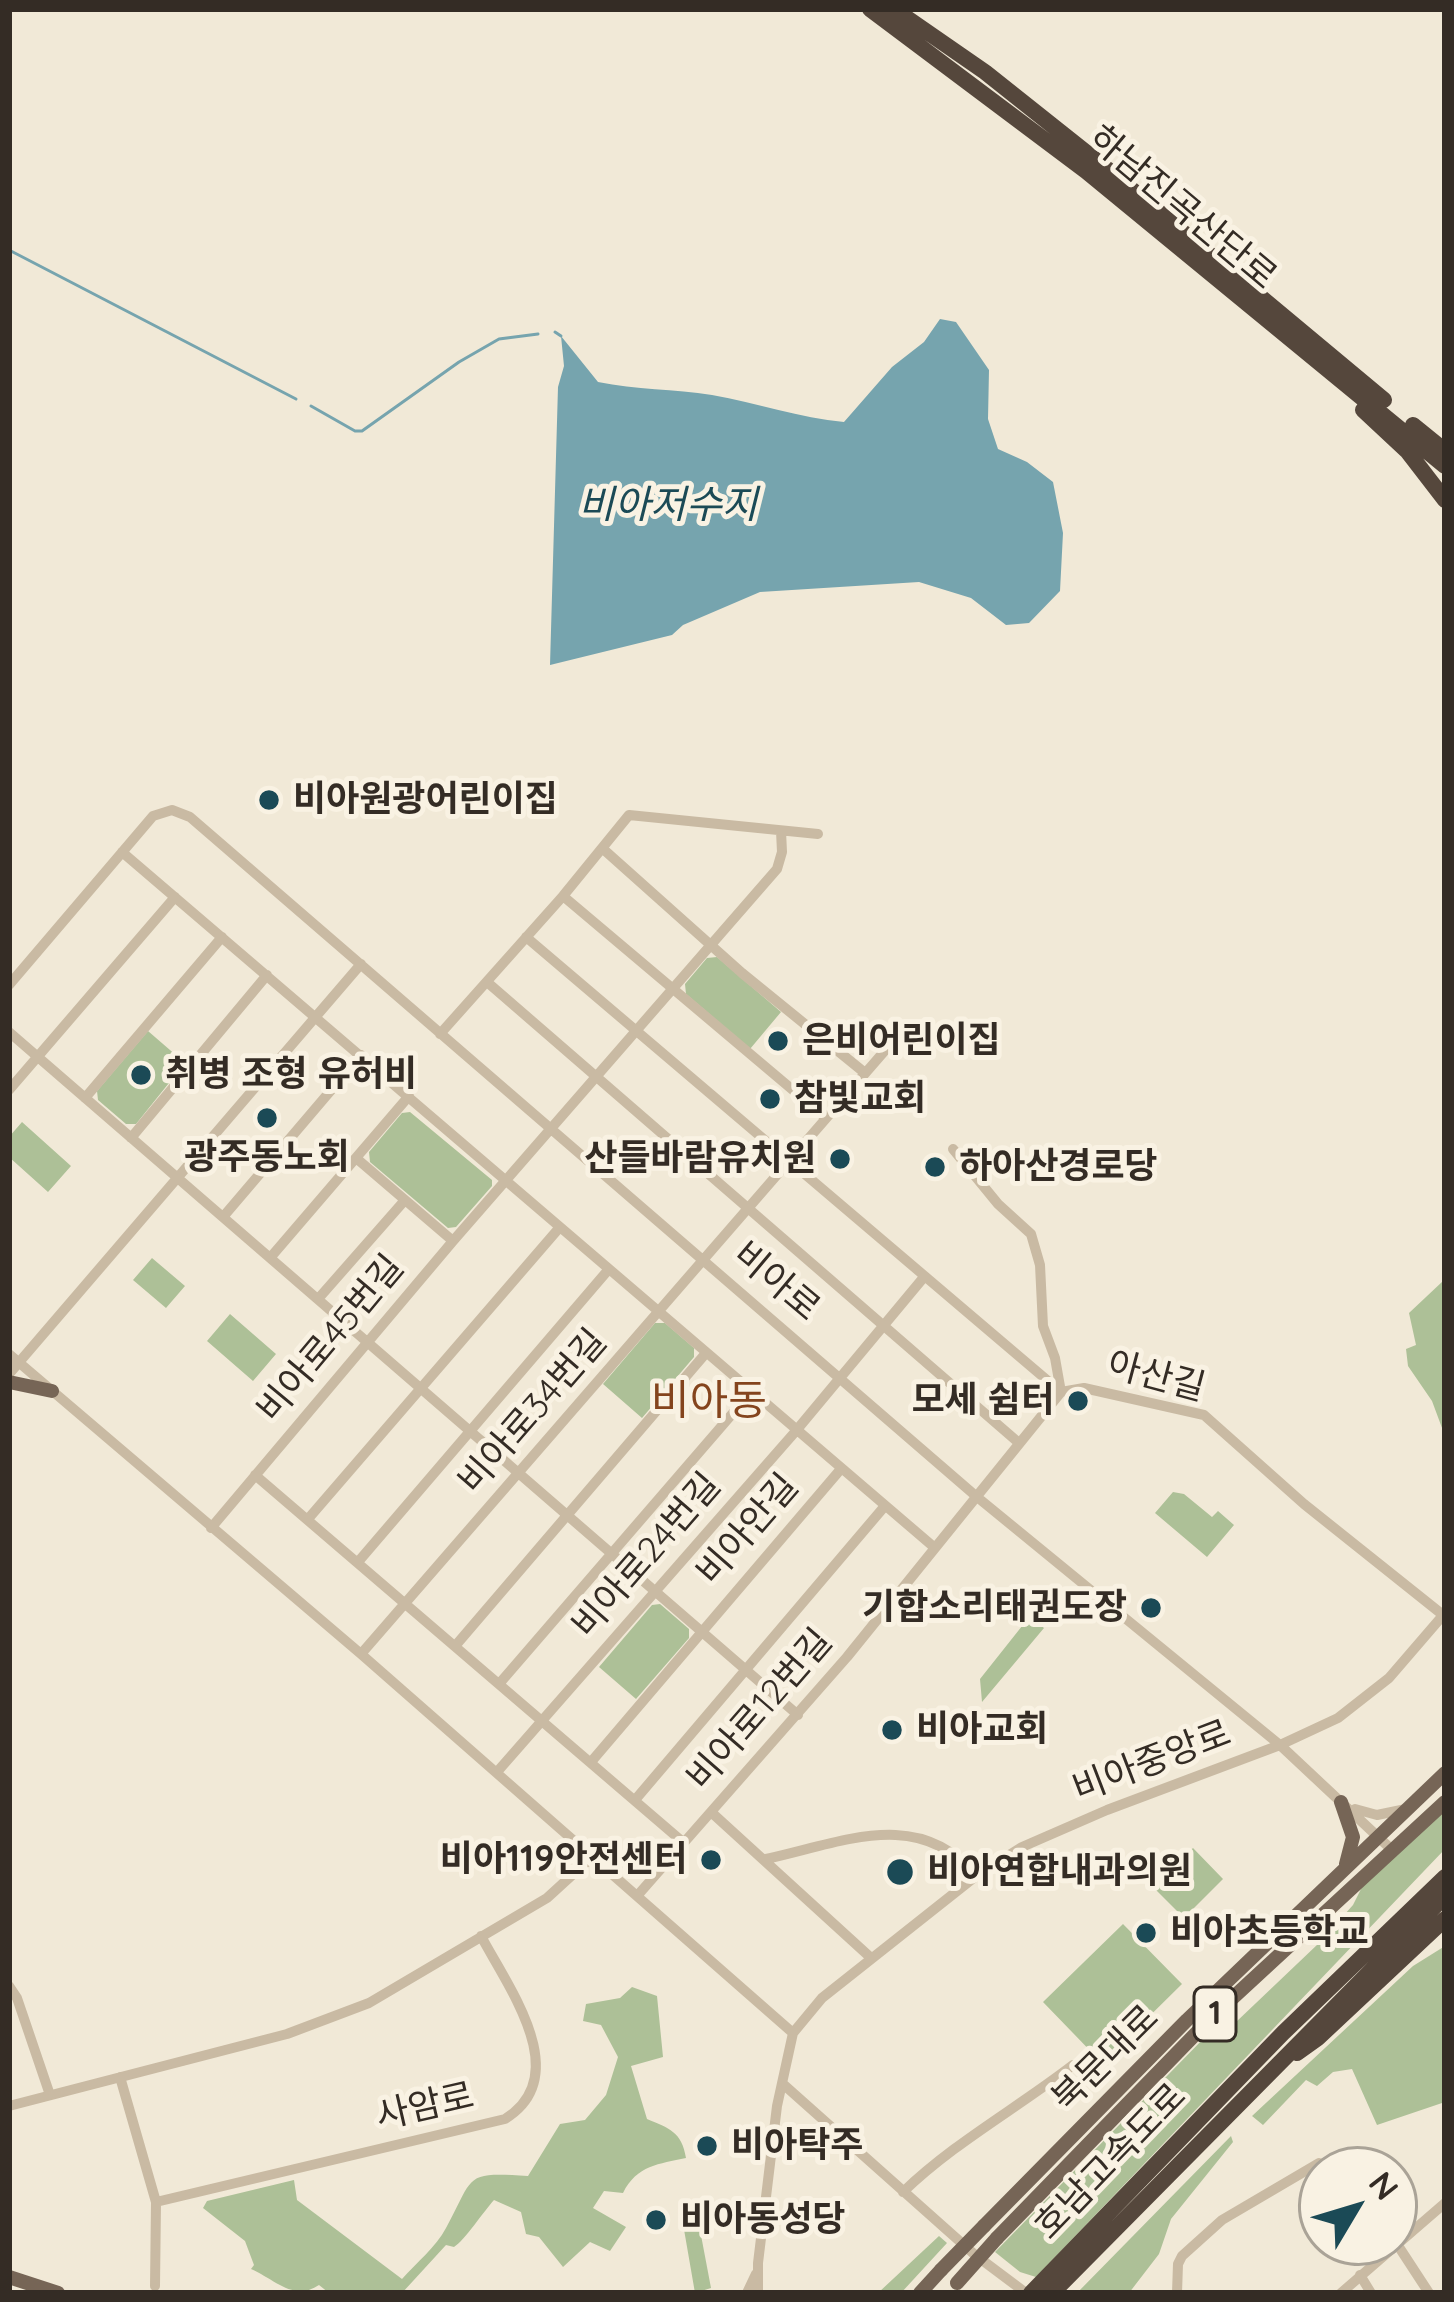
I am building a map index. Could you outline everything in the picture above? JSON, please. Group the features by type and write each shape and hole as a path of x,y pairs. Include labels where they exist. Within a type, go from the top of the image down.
{"highway":[{"name":"하남진곡산단로","path":"870,9 1003,105 1445,466"},
{"name":"하남진곡산단로","path":"894,9 1107,169 1445,451"},
{"path":"1294,343 1320,374 1408,452 1445,500"},
{"name":"호남고속도로","path":"1052,2293 1087,2244 1283,2033 1445,1876"},
{"name":"호남고속도로","path":"1029,2293 1258,2081 1445,1896"},
{"path":"1258,2081 1318,2038 1445,1919"}],"main road":[{"path":"9,1378 52,1390"},
{"name":"북문대로","path":"920,2293 1187,2020 1445,1773"},
{"path":"1341,1802 1353,1837 1344,1868"},
{"name":"북문대로","path":"952,2288 1212,2017 1445,1802"},
{"path":"9,2277 58,2293"}],"street":[{"path":"908,9 956,52"},
{"name":"비아로","path":"9,985 153,816 181,812 977,1497 1280,1745 1391,1849"},
{"path":"440,1034 629,815 818,835"},
{"name":"비아로45번길","path":"211,1528 777,869 781,831"},
{"path":"602,848 865,1073"},
{"path":"122,852 935,1548"},
{"path":"563,896 826,1118"},
{"path":"9,1090 175,897"},
{"path":"85,1098 222,937"},
{"path":"526,937 1061,1392"},
{"path":"9,1378 14,1358 178,1180 361,964"},
{"path":"131,1138 267,975"},
{"path":"487,982 1019,1443"},
{"name":"비아로34번길","path":"361,1654 908,1024"},
{"name":"비아안길","path":"9,1032 798,1715"},
{"path":"223,1216 361,1055"},
{"path":"269,1258 409,1096"},
{"name":"아산길","path":"952,1150 1031,1234 1040,1265 1043,1326 1061,1392 1084,1388 1204,1415 1304,1504 1444,1614"},
{"path":"318,1299 405,1200 356,1157"},
{"name":"비아로45번길","path":"405,1200 453,1241"},
{"path":"308,1519 560,1227"},
{"path":"358,1562 609,1269"},
{"name":"비아로24번길","path":"497,1772 924,1277"},
{"path":"456,1645 706,1353"},
{"path":"14,1358 793,2033 765,2189 758,2271 762,2293"},
{"path":"499,1684 752,1391"},
{"name":"비아로12번길","path":"638,1896 798,1715 1061,1392"},
{"name":"비아안길","path":"591,1762 840,1470"},
{"name":"비아로45번길","path":"255,1475 407,1603"},
{"path":"635,1800 884,1507"},
{"path":"407,1603 683,1843"},
{"name":"비아중앙로","path":"793,2033 822,1998 976,1876 1022,1847 1096,1814 1280,1745 1338,1718 1411,1655 1444,1614"},
{"path":"1341,1802 1368,1814 1406,1808"},
{"path":"711,1812 870,1957"},
{"path":"766,1859 897,1833 949,1847 976,1876"},
{"path":"9,2106 329,2019 369,2003 547,1898 593,1856"},
{"name":"사암로","path":"156,2202 505,2119 521,2109 538,2068 534,2037 481,1936"},
{"path":"9,1986 50,2095"},
{"path":"903,2192 957,2144 1073,2065"},
{"path":"119,2077 156,2202 155,2291"},
{"path":"783,2084 974,2254 1029,2293"},
{"path":"1177,2293 1183,2256 1222,2219 1298,2175"},
{"path":"1418,2225 1445,2203"},
{"path":"1341,2293 1370,2266"},
{"path":"1411,2266 1429,2293"},
{"path":"747,2293 758,2271"},
{"path":"1360,2275 1371,2293"}],"green space":[{"path":"717,957 781,1012 750,1049 686,994 685,984 707,958"},
{"path":"148,1031 185,1063 136,1124 126,1124 98,1100 97,1091"},
{"path":"410,1112 492,1180 492,1186 456,1227 448,1228 370,1162 369,1152 402,1113"},
{"path":"22,1122 71,1166 48,1192 9,1157 9,1137"},
{"path":"152,1258 185,1286 166,1308 133,1280"},
{"path":"1443,1281 1445,1436 1432,1401 1408,1366 1406,1349 1416,1345 1409,1313"},
{"path":"230,1314 276,1354 253,1381 207,1341"},
{"path":"655,1323 665,1323 694,1348 694,1357 642,1418 603,1384"},
{"path":"1173,1492 1184,1494 1212,1517 1218,1511 1234,1525 1207,1557 1155,1513"},
{"path":"660,1604 689,1629 689,1638 636,1699 599,1667 652,1605"},
{"path":"1030,1616 1044,1628 982,1702 980,1679"},
{"path":"1445,1810 1445,1849 1036,2277 1020,2272 995,2252 1207,2035 1235,2023 1318,1944 1353,1905 1365,1881"},
{"path":"1193,1848 1223,1879 1184,1918 1153,1887"},
{"path":"1123,1924 1182,1984 1102,2063 1043,2002"},
{"path":"1445,1946 1445,2102 1377,2125 1352,2069 1333,2072 1317,2086 1306,2080 1263,2125 1252,2116 1413,1966"},
{"path":"632,1987 657,1996 663,2057 631,2066 647,2119 673,2132 686,2158 642,2171 623,2193 604,2191 593,2208 626,2227 610,2251 590,2242 563,2267 539,2237 526,2234 521,2212 494,2200 458,2244 446,2245 402,2293 329,2293 319,2285 301,2291 251,2269 254,2265 245,2241 203,2208 207,2201 294,2180 297,2200 402,2279 442,2235 473,2181 492,2175 528,2176 560,2124 585,2120 606,2095 618,2057 601,2025 583,2021 586,2004 620,1998"},
{"path":"1231,2136 1233,2142 1171,2219 1159,2254 1129,2293 1077,2293"},
{"path":"697,2214 711,2288 695,2293 682,2218"},
{"path":"939,2236 947,2243 901,2293 878,2293"}],"water":[{"name":"비아저수지","path":"940,319 956,322 989,370 988,419 998,449 1027,462 1053,482 1063,533 1060,591 1029,623 1006,625 971,598 919,582 760,592 683,625 672,635 550,665 558,387 564,366 561,336 598,382 712,395 844,422 892,367 924,342"}],"waterway":[{"path":"9,250 296,399"},
{"path":"555,332 561,336"},
{"path":"311,406 362,431 499,339 538,334"}],"place":[{"name":"비아원광어린이집","path":"269,800"},
{"name":"은비어린이집","path":"778,1041"},
{"name":"취병 조형 유허비","path":"141,1075"},
{"name":"참빛교회","path":"770,1099"},
{"name":"광주동노회","path":"267,1118"},
{"name":"산들바람유치원","path":"840,1159"},
{"name":"하아산경로당","path":"935,1167"},
{"name":"모세 쉼터","path":"1078,1401"},
{"name":"기합소리태권도장","path":"1151,1608"},
{"name":"비아교회","path":"892,1730"},
{"name":"비아119안전센터","path":"711,1860"},
{"name":"비아연합내과의원","path":"900,1872"},
{"name":"비아초등학교","path":"1146,1933"},
{"name":"비아탁주","path":"707,2146"},
{"name":"비아동성당","path":"656,2220"}],"district":[{"name":"비아동","path":"709,1402"}]}
